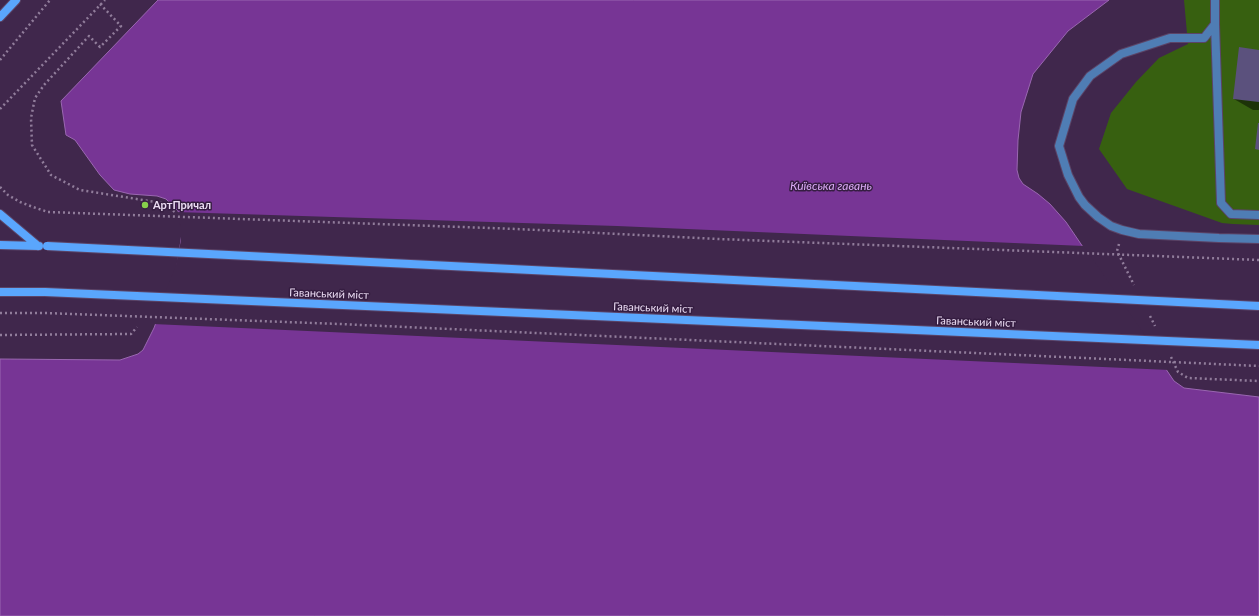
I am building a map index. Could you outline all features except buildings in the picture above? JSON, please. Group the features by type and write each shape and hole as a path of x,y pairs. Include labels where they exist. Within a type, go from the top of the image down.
{"main road":[{"path":"0,17 16,0"},
{"path":"0,214 38,246"},
{"path":"0,245 47,246 1259,306"},
{"name":"Гаванський міст","path":"0,292 45,292 1259,345"}],"lane":[{"path":"1215,0 1220,203 1230,214 1259,215"},
{"path":"1215,24 1204,38 1170,38 1121,54 1090,76 1073,99 1059,146 1068,175 1079,197 1098,217 1111,226 1140,234 1259,239"}],"path":[{"path":"0,60 50,0"},
{"path":"0,109 105,0"},
{"path":"100,4 121,26 100,46 89,36 44,85 35,98 31,118 32,145 51,175 80,190 162,203 175,212"},
{"path":"0,187 8,195 20,202 48,212 525,229 719,239 1259,260"},
{"path":"0,313 45,313 340,324 1259,366"},
{"path":"0,335 131,334 137,327"},
{"path":"1178,372 1188,378 1259,381"}],"green space":[{"path":"1184,0 1259,0 1259,225 1222,223 1127,189 1099,149 1111,113 1136,82 1159,58 1188,44"}],"water":[{"name":"Київська гавань","path":"158,0 1109,0 1068,31 1033,74 1021,112 1017,170 1019,178 1023,184 1050,204 1066,222 1174,381 1184,388 1259,397 1259,616 0,616 0,359 120,360 138,354 143,350 154,328 177,266 183,227 178,211 166,199 157,196 130,194 114,190 100,175 75,140 66,135 61,101"}],"pier":[{"path":"176,212 617,226 1084,246 1169,370 153,324 176,265 181,240 181,228"}],"place":[{"name":"АртПричал","path":"145,205"}]}
